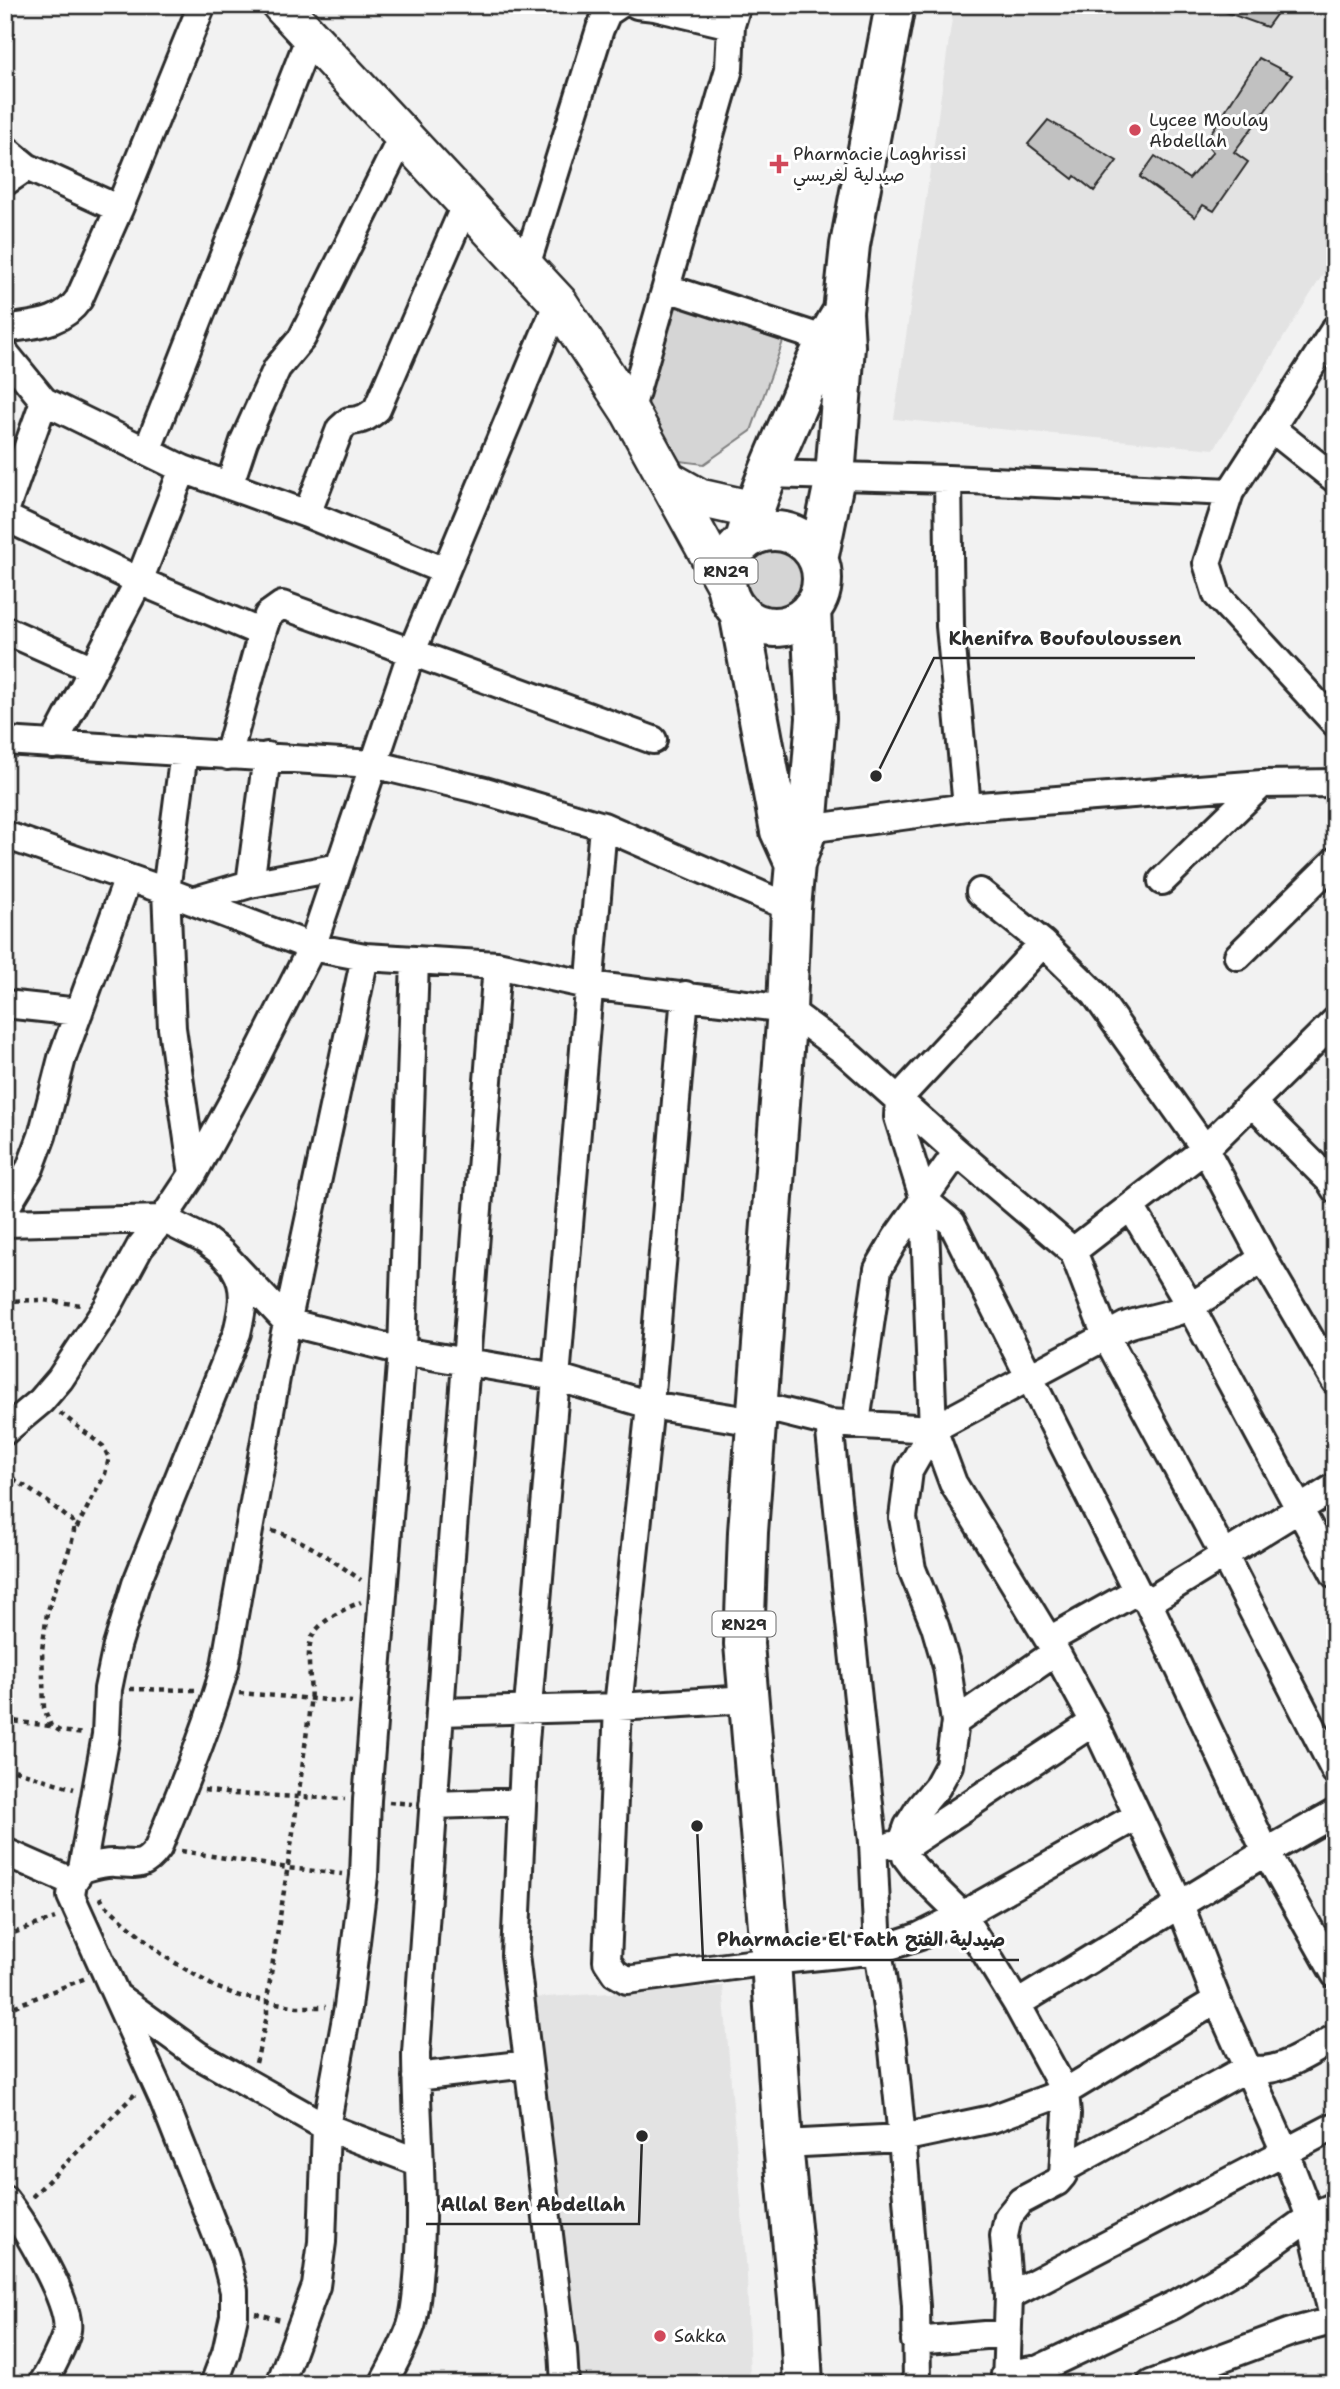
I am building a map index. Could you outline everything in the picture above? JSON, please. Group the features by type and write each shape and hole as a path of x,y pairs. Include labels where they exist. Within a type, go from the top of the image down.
{"main road":[{"name":"RN29","path":"803,2384 744,1644 748,1532 787,1009 794,842 816,719 811,609 822,586 818,560 835,477 838,332 850,245 895,5"},
{"name":"RN29","path":"794,842 726,570 749,525 767,474 838,332"},
{"name":"RN29","path":"749,525 758,533 787,532 800,538 811,548 818,560"},
{"path":"733,600 750,620 776,627 801,618 811,609"}],"street":[{"path":"5,329 52,321 72,309 79,299 119,209 202,5"},
{"path":"281,5 558,302 629,412 733,600"},
{"path":"526,266 600,29 607,13 619,5"},
{"path":"629,412 729,69 734,15 637,5"},
{"path":"148,450 310,36"},
{"path":"229,486 244,441 277,368 302,338 403,135"},
{"path":"5,149 27,167 119,209"},
{"path":"5,181 27,167"},
{"path":"307,513 340,429 349,421 359,421 370,416 377,409 466,203"},
{"path":"667,288 838,332"},
{"path":"5,1431 41,1401 60,1379 107,1308 140,1247 163,1219 193,1174 312,947 412,651 558,302"},
{"path":"1335,329 1230,492 1206,563 1217,595 1335,723"},
{"path":"5,353 44,401 183,469 307,513 445,571"},
{"path":"5,511 44,401"},
{"path":"1271,428 1335,479"},
{"path":"53,745 139,581 183,469"},
{"path":"767,474 1230,492"},
{"path":"948,479 950,626 967,807"},
{"path":"667,480 749,525"},
{"path":"5,517 139,581 262,632"},
{"path":"228,756 268,615 282,605 653,740"},
{"path":"5,630 93,669"},
{"path":"5,741 373,764 485,791 603,826 791,908"},
{"path":"184,752 166,891 172,1028 193,1174"},
{"path":"250,884 267,756"},
{"path":"794,842 967,807 1262,784 1335,783"},
{"path":"1162,881 1262,784"},
{"path":"565,2384 515,1955 528,1708 603,826"},
{"path":"5,835 166,891 312,947 365,957 498,965 588,985 787,1009 845,1052 1073,1251 1106,1336 1224,1555 1335,1771"},
{"path":"1238,956 1335,861"},
{"path":"192,901 250,884 339,867"},
{"path":"5,1209 30,1168 42,1136 62,1058 128,878"},
{"path":"981,892 1043,943 1095,994 1205,1149 1263,1258 1335,1381"},
{"path":"1043,943 899,1098 898,1117 924,1200 933,1429 953,1483 1052,1646 1094,1722 1180,1905 1217,2000 1285,2151 1310,2217 1334,2322 1292,2332 1151,2384"},
{"path":"5,1852 77,1875 113,1862 142,1864 150,1859 158,1848 201,1743 225,1666 288,1322 365,957"},
{"path":"280,2384 316,2286 322,2242 326,2127 348,2007 364,1876 375,1600 402,1351 415,960"},
{"path":"383,2384 411,2325 416,2296 421,2218 416,2077 433,1805 498,965"},
{"path":"685,995 650,1405 618,1707 607,1961 615,1973 627,1980 878,1950 920,1936 962,1915 1137,1816"},
{"path":"5,1004 79,1012"},
{"path":"1073,1251 1205,1149 1335,1021"},
{"path":"1252,1104 1335,1189"},
{"path":"856,1423 878,1269 896,1238 957,1152"},
{"path":"924,1200 952,1223 1028,1378 1143,1597 1266,1852 1335,1975"},
{"path":"1131,1207 1190,1306 1335,1575"},
{"path":"5,1223 163,1219 205,1240 222,1253 288,1322 402,1351 556,1377 650,1405 829,1423 933,1429"},
{"path":"1263,1258 1190,1306 1165,1316 1142,1319 1106,1336 933,1429 909,1471 903,1518 912,1569 935,1626 947,1667 955,1722 949,1765 937,1787 908,1826 905,1847 906,1857 915,1869 962,1915 1017,2004 1065,2092 1065,2168 1057,2182 1021,2201 1008,2217 1004,2236 1009,2295 1006,2379 1042,2376 1174,2305 1246,2263 1310,2217 1335,2206"},
{"path":"215,2384 226,2352 234,2308 234,2291 225,2256 152,2076 71,1896 96,1793 106,1735 108,1689 117,1646 136,1584 237,1334 243,1303 241,1282 234,1266"},
{"path":"829,1423 873,1842 878,1950 892,2040 902,2138 916,2306 916,2384"},
{"path":"955,1722 1052,1646 1224,1555 1335,1487"},
{"path":"440,1712 618,1707 748,1699"},
{"path":"873,1842 905,1847 1094,1722"},
{"path":"433,1805 522,1802"},
{"path":"1017,2004 1335,1813"},
{"path":"117,1996 198,2055 326,2127 418,2162"},
{"path":"783,2144 902,2138 992,2119 1065,2092 1217,2000"},
{"path":"1065,2168 1247,2068 1259,2072 1279,2067 1335,2038"},
{"path":"416,2077 528,2064"},
{"path":"1009,2295 1335,2126"},
{"path":"10,2207 46,2265 66,2310 67,2330 42,2384"},
{"path":"915,2341 1008,2333"}],"path":[{"path":"5,1301 43,1300 107,1308"},
{"path":"41,1401 94,1438 109,1458 105,1474 74,1531 47,1613 41,1650 44,1708 51,1726"},
{"path":"5,1473 63,1513 73,1522 74,1531"},
{"path":"250,1527 289,1535 310,1546 363,1581 375,1600 341,1613 314,1634 308,1654 312,1678 311,1699 300,1796 267,2000 267,2016 252,2084"},
{"path":"5,1720 51,1726 60,1731 106,1735"},
{"path":"5,1734 13,1722"},
{"path":"5,1767 96,1793"},
{"path":"182,1787 232,1794 433,1805"},
{"path":"158,1848 288,1868 364,1876"},
{"path":"77,1875 104,1904 164,1956 215,1987 240,1996 297,2007 348,2007"},
{"path":"5,1936 76,1910"},
{"path":"5,2010 105,1971"},
{"path":"10,2207 152,2076"},
{"path":"234,2308 303,2326"}],"shaded area":[{"name":"Lycee Moulay Abdellah","path":"954,5 1335,5 1335,255 1214,449 894,419"},
{"path":"676,298 786,333 751,431 704,464 680,461 644,406"},
{"path":"773,545 786,548 797,555 804,566 807,579 804,592 797,603 786,610 773,613 760,610 749,603 742,592 739,579 742,566 749,555 760,548"},
{"path":"723,1986 747,2274 750,2384 575,2384 530,1998"}],"building":[{"path":"1215,5 1283,5 1267,27 1214,8"},
{"path":"1259,58 1292,75 1234,152 1248,162 1214,211 1203,205 1195,217 1140,177 1155,156 1189,179 1213,152 1205,142"},
{"path":"1048,120 1117,161 1094,191 1075,176 1073,179 1028,144"}],"place":[{"name":"Lycee Moulay Abdellah","path":"1135,130"},
{"name":"Pharmacie Laghrissi صيدلية لغريسي","path":"779,164"},
{"name":"Khenifra Boufouloussen","path":"876,776"},
{"name":"Pharmacie El Fath صيدلية الفتح","path":"697,1826"},
{"name":"Allal Ben Abdellah","path":"642,2136"},
{"name":"Sakka","path":"660,2336"}]}
